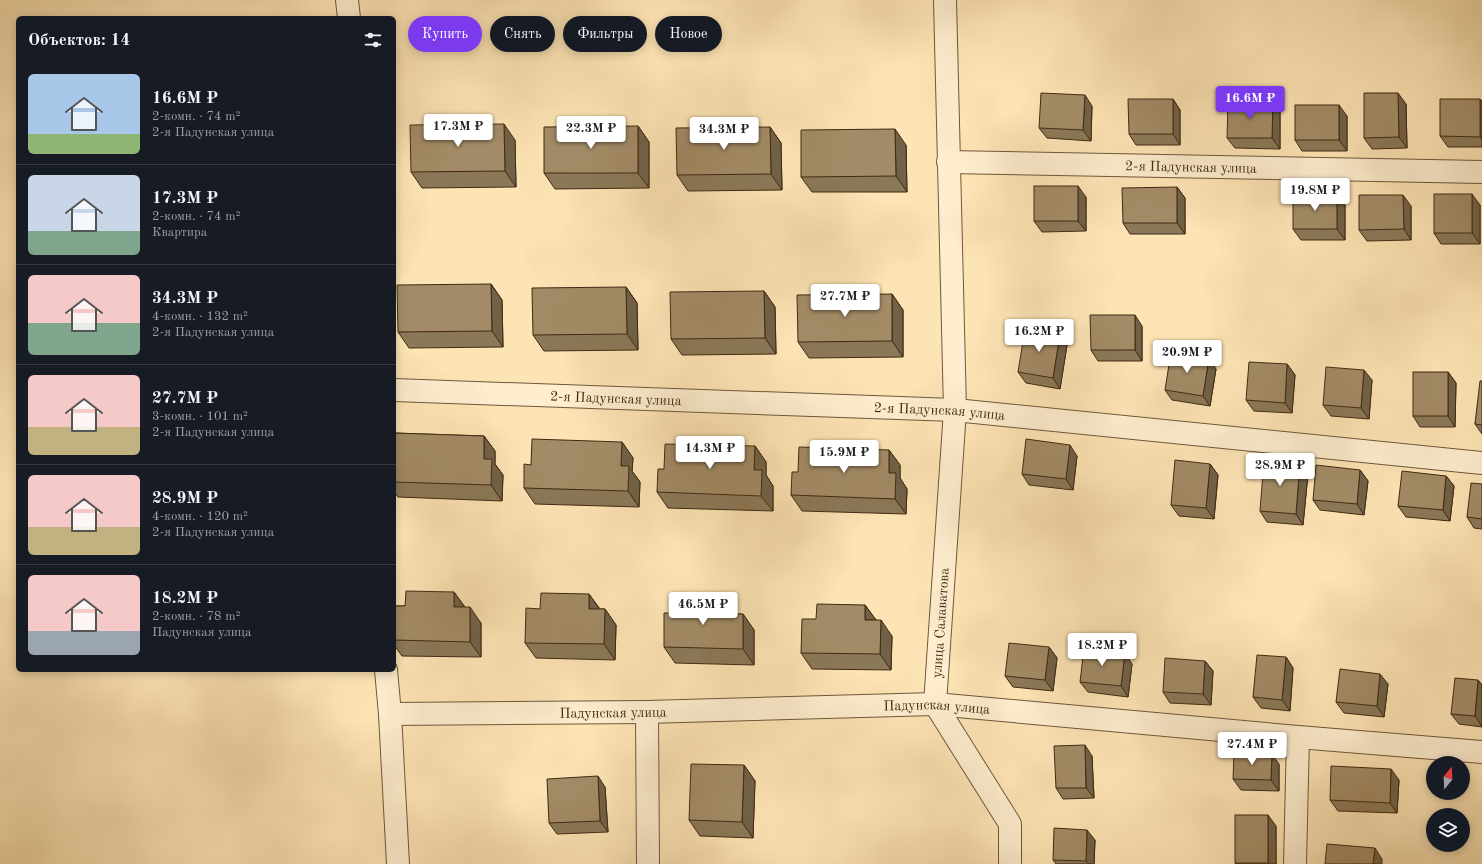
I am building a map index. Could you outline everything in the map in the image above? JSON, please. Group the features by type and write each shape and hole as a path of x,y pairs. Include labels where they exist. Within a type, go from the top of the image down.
{"street":[{"path":"347,0 350,16"},
{"name":"улица Салаватова","path":"935,704 955,410 945,0"},
{"name":"2-я Падунская улица","path":"948,162 1482,172"},
{"name":"2-я Падунская улица","path":"396,390 955,410 1482,463"},
{"path":"386,672 390,714 398,864"},
{"path":"935,704 1010,824 1010,864"},
{"name":"Падунская улица","path":"390,714 647,712 935,704 1482,752"},
{"path":"647,712 648,864"},
{"path":"1295,864 1298,737"}],"building":[{"path":"1041,93 1085,95 1083,130 1039,128"},
{"path":"1364,93 1398,93 1399,137 1364,138"},
{"path":"1128,99 1173,99 1173,134 1129,134"},
{"path":"1440,99 1480,99 1480,137 1440,136"},
{"path":"1228,101 1273,102 1272,138 1227,138"},
{"path":"1295,105 1339,105 1339,140 1295,140"},
{"path":"504,124 505,171 411,172 410,125"},
{"path":"638,126 638,173 544,173 544,127"},
{"path":"770,127 771,174 677,175 676,128"},
{"path":"895,129 896,176 801,177 801,130"},
{"path":"1034,186 1078,186 1078,221 1034,221"},
{"path":"1177,187 1177,223 1123,223 1122,188"},
{"path":"1293,194 1337,194 1337,229 1293,229"},
{"path":"1434,194 1472,194 1472,233 1434,233"},
{"path":"1359,195 1403,195 1404,229 1359,230"},
{"path":"491,284 492,331 398,332 397,285"},
{"path":"626,287 627,334 533,335 532,288"},
{"path":"764,291 765,338 671,339 670,292"},
{"path":"892,294 892,341 798,342 797,295"},
{"path":"1090,315 1135,315 1135,350 1091,350"},
{"path":"1025,329 1060,334 1053,378 1018,372"},
{"path":"1171,352 1209,358 1203,396 1165,390"},
{"path":"1249,362 1287,364 1285,403 1246,400"},
{"path":"1326,367 1364,370 1361,408 1323,405"},
{"path":"1413,372 1448,372 1448,416 1413,416"},
{"path":"1480,381 1482,381 1482,425 1475,424"},
{"path":"396,433 484,436 484,459 492,459 491,485 396,482"},
{"path":"532,439 622,442 621,466 629,466 628,491 524,488 524,464 531,465"},
{"path":"1026,439 1070,445 1066,479 1022,474"},
{"path":"665,444 755,446 754,470 762,470 761,496 657,492 658,469 664,469"},
{"path":"799,447 889,450 889,473 896,473 895,499 791,495 792,472 798,472"},
{"path":"1175,460 1210,464 1206,508 1171,505"},
{"path":"1264,460 1300,463 1296,514 1260,511"},
{"path":"1316,465 1360,470 1357,504 1313,500"},
{"path":"1402,471 1446,476 1443,510 1398,506"},
{"path":"1471,483 1482,484 1482,519 1467,517"},
{"path":"406,591 454,592 454,607 470,607 470,642 396,640 396,606 405,606"},
{"path":"541,593 589,594 589,609 605,609 604,644 525,643 526,608 540,609"},
{"path":"679,598 727,599 727,614 743,614 743,649 664,647 664,613 679,613"},
{"path":"817,604 865,605 865,620 881,620 880,654 801,653 802,619 816,619"},
{"path":"1009,643 1049,647 1045,680 1005,676"},
{"path":"1084,648 1125,653 1121,686 1080,682"},
{"path":"1257,655 1286,657 1282,700 1253,697"},
{"path":"1165,658 1205,661 1203,694 1163,692"},
{"path":"1340,669 1380,674 1377,706 1336,702"},
{"path":"1455,678 1478,680 1475,716 1451,714"},
{"path":"1085,745 1086,788 1056,788 1054,746"},
{"path":"1234,753 1272,754 1271,780 1233,779"},
{"path":"691,764 744,765 742,822 689,820"},
{"path":"1331,766 1391,769 1390,803 1330,800"},
{"path":"598,776 600,821 549,823 547,779"},
{"path":"1235,815 1268,815 1268,863 1235,863"},
{"path":"1054,828 1087,830 1086,861 1053,860"},
{"path":"1327,844 1375,848 1373,864 1325,864"}]}
